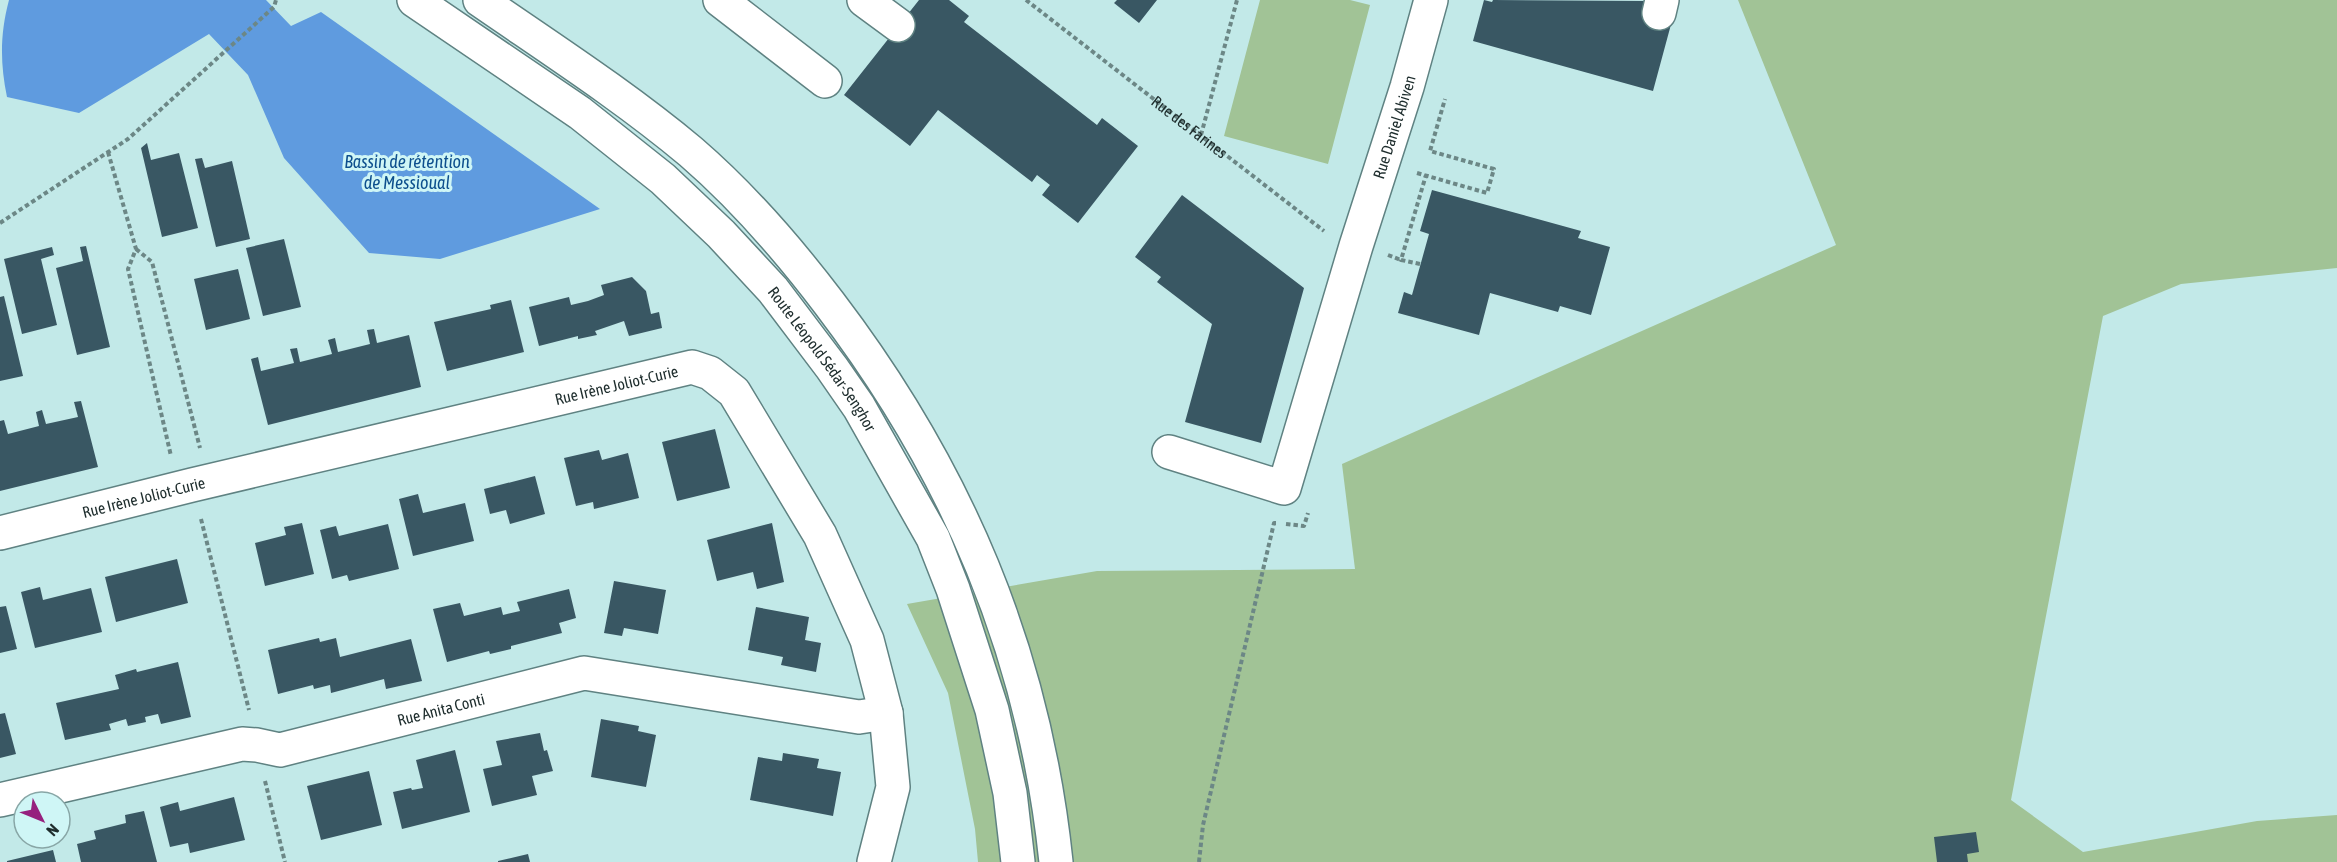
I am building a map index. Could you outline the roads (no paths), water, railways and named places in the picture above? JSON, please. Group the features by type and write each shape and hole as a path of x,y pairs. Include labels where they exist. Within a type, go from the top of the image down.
{"street":[{"name":"Route Léopold Sédar-Senghor","path":"414,0 580,113 663,179 721,234 773,290 832,368 859,407 933,538 953,589 992,710 1010,793 1018,862"},
{"path":"480,0 603,84 692,153 749,209 803,269 864,349 926,448 964,522 1004,618 1032,723 1050,809 1056,862"},
{"path":"720,0 825,81"},
{"path":"864,0 898,25"},
{"name":"Rue Daniel Abiven","path":"1169,452 1284,488 1407,87 1431,0"},
{"name":"Rue Irène Joliot-Curie","path":"0,533 192,485 692,367 710,373 734,392 820,535 867,640 886,713 893,787 874,862"},
{"name":"Rue Anita Conti","path":"0,801 242,744 280,750 584,673 859,717 886,713"}],"water":[{"name":"Bassin de rétention de Messioual","path":"9,0 266,0 291,26 321,12 600,209 440,259 369,253 284,158 248,75 209,34 79,113 7,97 2,48"}]}
